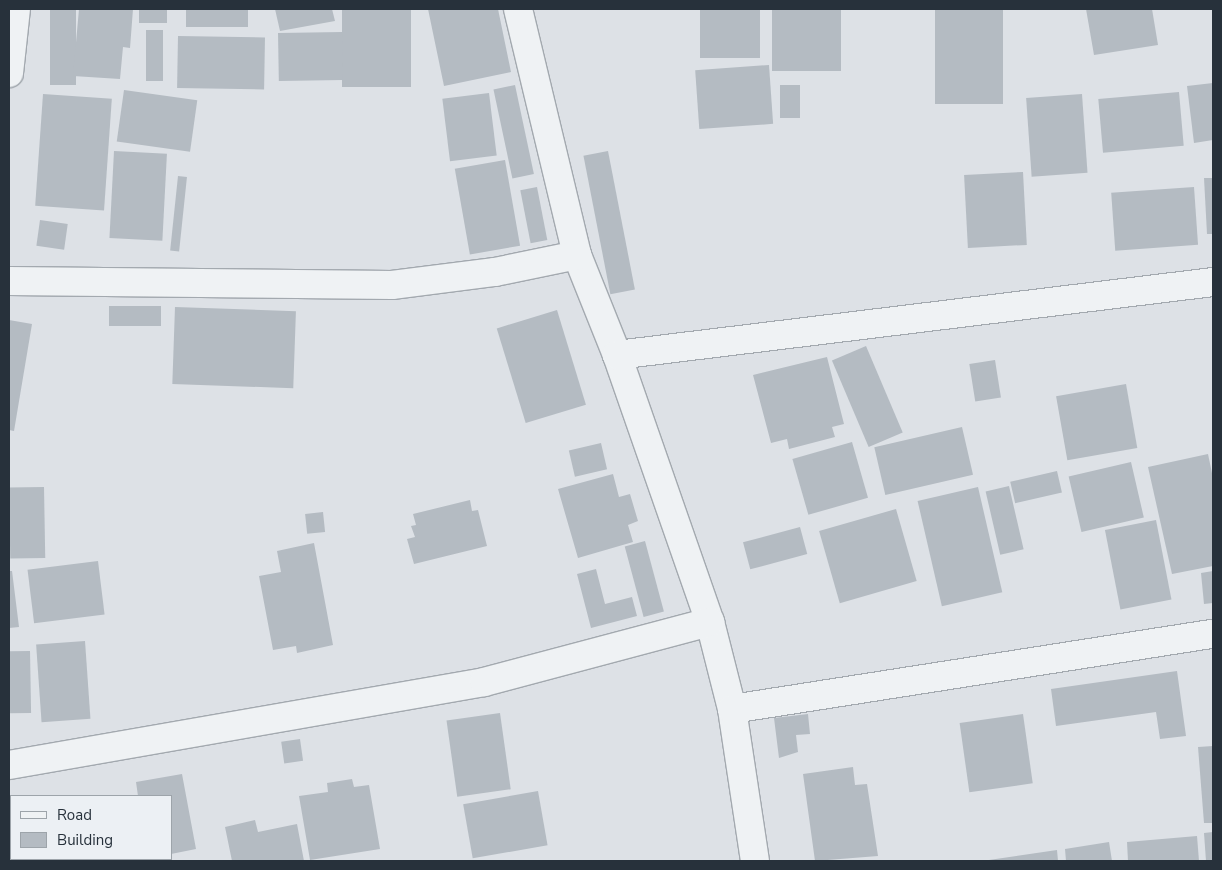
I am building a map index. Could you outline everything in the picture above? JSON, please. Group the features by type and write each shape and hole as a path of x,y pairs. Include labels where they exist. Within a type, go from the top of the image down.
{"street":[{"path":"9,73 16,9"},
{"path":"518,9 577,255 617,355 710,622 732,709 755,861"},
{"path":"9,282 392,285 495,272 577,255"},
{"path":"617,355 1213,282"},
{"path":"9,765 484,682 710,622"},
{"path":"732,709 1213,634"}],"building":[{"path":"50,9 76,9 76,85 50,85"},
{"path":"79,9 133,9 130,48 123,47 120,79 73,76"},
{"path":"139,9 167,9 167,23 139,23"},
{"path":"186,9 248,9 248,27 186,27"},
{"path":"275,9 332,9 335,21 280,31"},
{"path":"342,9 411,9 411,87 342,87"},
{"path":"428,9 498,9 511,72 444,86"},
{"path":"700,9 760,9 760,58 700,58"},
{"path":"772,9 841,9 841,71 772,71"},
{"path":"935,9 1003,9 1003,104 935,104"},
{"path":"1086,9 1152,9 1158,45 1094,55"},
{"path":"146,30 163,30 163,81 146,81"},
{"path":"342,32 343,80 279,81 278,33"},
{"path":"178,36 265,38 264,90 177,88"},
{"path":"769,65 773,124 699,129 695,70"},
{"path":"1213,83 1213,140 1194,143 1187,86"},
{"path":"515,85 534,174 512,179 493,90"},
{"path":"780,85 800,85 800,118 780,118"},
{"path":"124,90 197,100 190,152 117,141"},
{"path":"1179,92 1184,146 1103,153 1098,99"},
{"path":"489,93 497,156 450,161 442,99"},
{"path":"43,94 112,99 104,211 35,206"},
{"path":"1082,94 1088,173 1032,177 1026,98"},
{"path":"114,151 167,154 162,241 109,238"},
{"path":"608,151 635,289 610,294 583,156"},
{"path":"505,160 520,246 470,255 455,169"},
{"path":"1023,172 1027,245 968,248 964,175"},
{"path":"178,176 187,177 179,252 170,251"},
{"path":"1204,178 1213,178 1213,234 1207,234"},
{"path":"537,187 547,240 531,243 520,190"},
{"path":"1194,187 1198,245 1115,251 1111,193"},
{"path":"40,220 68,224 64,250 36,246"},
{"path":"109,306 161,306 161,326 109,326"},
{"path":"175,307 296,311 293,388 172,384"},
{"path":"557,310 586,405 526,423 497,328"},
{"path":"9,320 32,324 14,431 9,430"},
{"path":"866,346 903,433 869,447 832,360"},
{"path":"827,357 844,424 832,427 835,437 789,449 787,439 771,443 753,375"},
{"path":"995,360 1001,398 975,402 969,364"},
{"path":"1126,384 1137,448 1067,460 1056,396"},
{"path":"962,427 973,475 885,495 874,447"},
{"path":"852,442 868,498 808,515 792,459"},
{"path":"601,443 607,469 575,477 569,450"},
{"path":"1208,454 1213,478 1213,566 1172,574 1148,467"},
{"path":"1131,462 1144,518 1081,532 1069,476"},
{"path":"1057,471 1062,492 1015,503 1010,482"},
{"path":"613,474 619,497 630,494 638,521 628,525 633,542 578,558 558,489"},
{"path":"1009,486 1024,549 1000,555 986,491"},
{"path":"44,487 45,558 10,559 9,488"},
{"path":"978,487 1002,592 942,606 918,501"},
{"path":"470,500 472,511 478,510 487,546 414,564 407,539 415,537 411,526 416,525 413,514"},
{"path":"896,509 917,581 840,603 819,531"},
{"path":"323,512 325,532 307,534 305,514"},
{"path":"1156,520 1171,600 1120,609 1105,530"},
{"path":"800,527 807,554 750,569 743,542"},
{"path":"645,541 664,612 644,617 625,546"},
{"path":"314,543 333,645 297,653 296,646 273,650 259,576 281,572 277,551"},
{"path":"98,561 105,615 34,623 28,570"},
{"path":"596,569 605,604 632,597 637,616 591,628 577,574"},
{"path":"9,571 12,571 19,627 9,628"},
{"path":"1213,571 1213,603 1204,604 1201,573"},
{"path":"85,641 90,719 42,722 36,644"},
{"path":"9,651 30,651 31,713 10,713"},
{"path":"1177,671 1186,736 1160,739 1156,712 1056,726 1051,689"},
{"path":"500,713 511,789 457,797 447,721"},
{"path":"808,714 810,734 796,735 798,752 779,758 774,718"},
{"path":"1023,714 1033,783 969,792 960,723"},
{"path":"300,739 303,761 284,763 281,742"},
{"path":"1213,746 1213,823 1204,823 1198,747"},
{"path":"853,767 855,785 867,784 878,856 815,861 803,774"},
{"path":"182,774 196,849 172,854 172,795 138,795 136,782"},
{"path":"352,779 354,787 369,785 380,849 310,860 299,796 328,792 327,783"},
{"path":"538,791 548,845 473,858 463,804"},
{"path":"10,818 10,860 59,861 9,861"},
{"path":"255,820 258,832 297,824 304,861 232,861 225,827"},
{"path":"1213,832 1213,861 1206,861 1204,833"},
{"path":"1197,836 1199,861 1128,861 1127,842"},
{"path":"1109,842 1112,861 1066,861 1065,849"},
{"path":"1057,850 1058,861 989,861 989,860"},
{"path":"68,860 127,860 127,861"}]}
